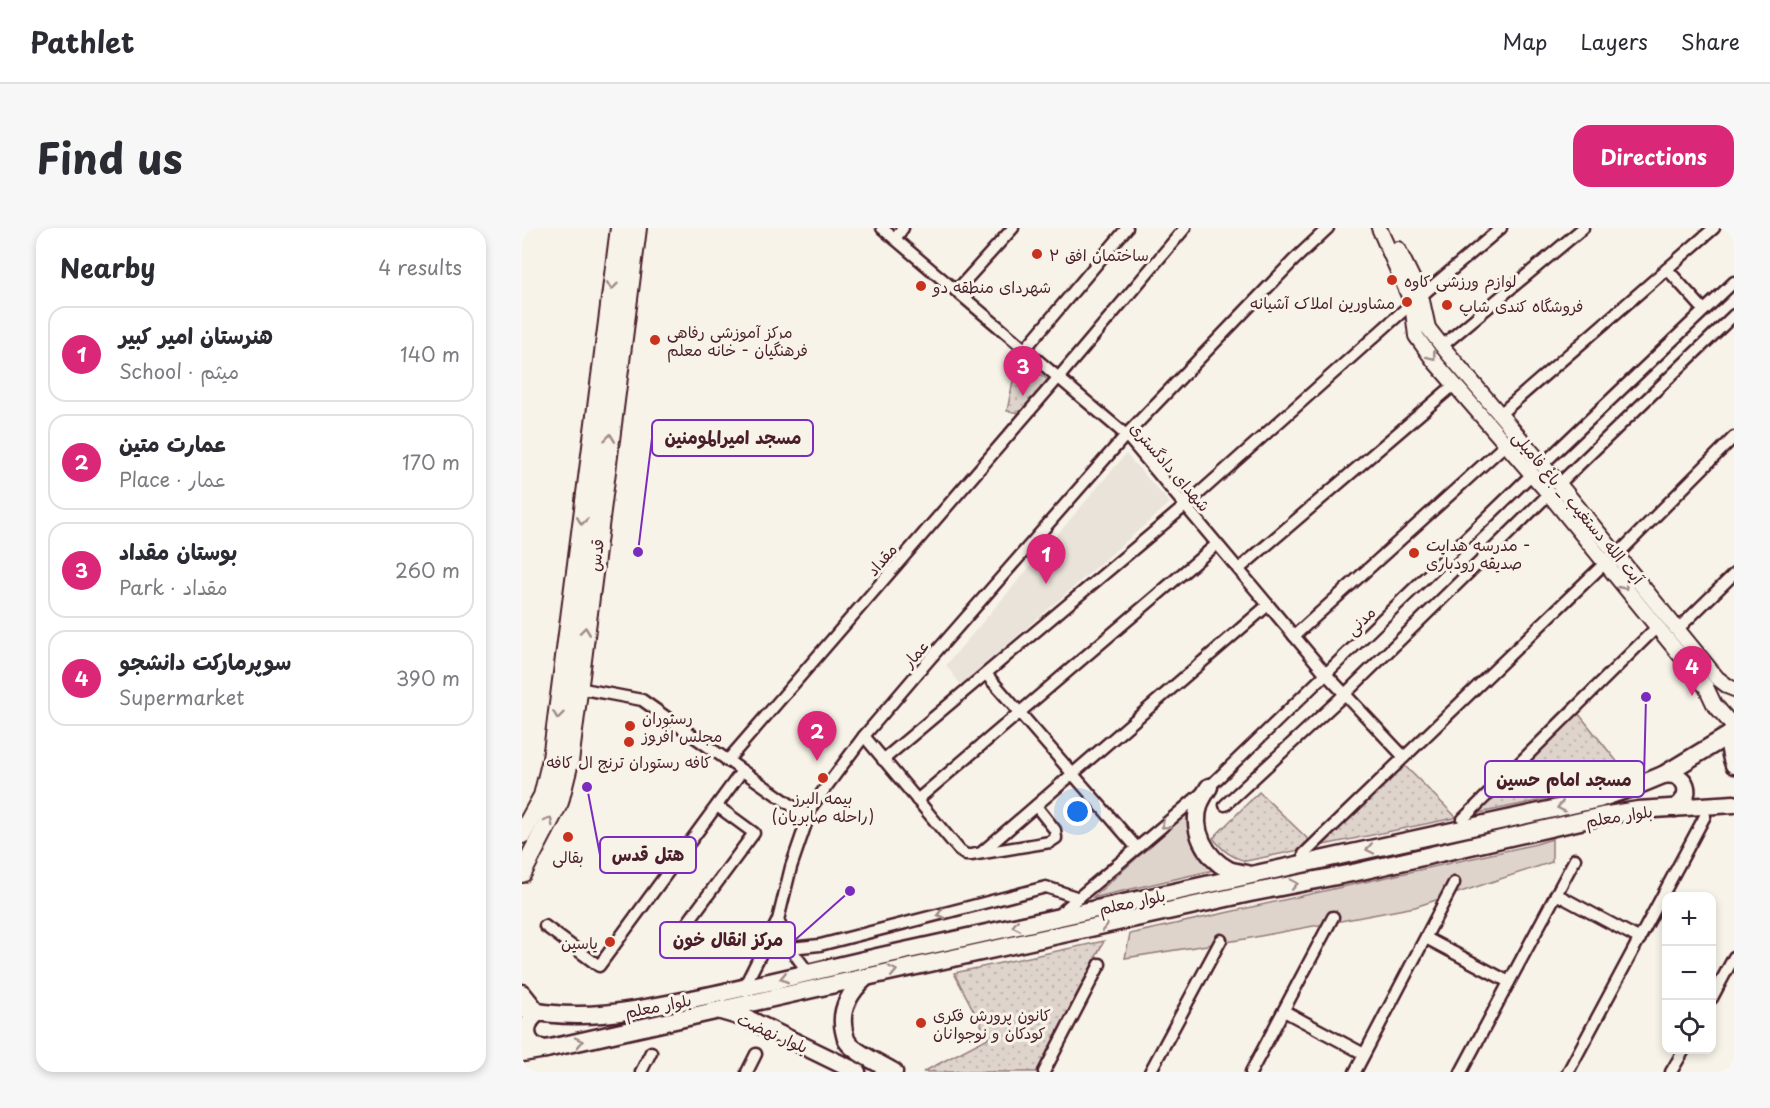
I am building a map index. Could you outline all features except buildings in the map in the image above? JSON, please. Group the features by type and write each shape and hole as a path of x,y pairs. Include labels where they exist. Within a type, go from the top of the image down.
{"main road":[{"name":"قدس","path":"522,834 543,796 552,759 620,228"},
{"name":"قدس","path":"522,873 559,802 569,762 637,228"},
{"path":"1732,729 1730,756 1734,765"},
{"name":"بلوار معلم","path":"530,1011 574,1016 627,1012 1599,799 1663,774 1732,729"},
{"path":"1663,774 1676,775 1686,785 1685,799 1675,808"},
{"path":"1209,787 1200,805 1197,825 1202,844 1214,860 1223,866 1232,871 1251,875"},
{"name":"بلوار معلم","path":"522,1053 1250,893 1357,872 1594,818 1638,810 1734,804"},
{"path":"866,977 853,989 845,1005 842,1023 846,1041 894,1072"},
{"path":"522,993 531,1017 527,1023 527,1038 532,1045 546,1049"},
{"name":"بلوار نهضت","path":"721,1011 748,1019 852,1071"},
{"path":"828,1057 828,1051 835,1042 846,1041"}],"street":[{"name":"شهدای دادگستری","path":"882,228 1126,435 1326,674 1404,757"},
{"path":"895,239 903,228"},
{"path":"956,291 1012,228"},
{"path":"1025,349 1127,228"},
{"name":"مقداد","path":"727,760 1185,228"},
{"name":"عمار","path":"744,987 778,920 790,867 812,806 864,736 1126,435 1294,260 1328,228"},
{"path":"1379,228 1416,300"},
{"path":"1388,228 1416,300"},
{"path":"883,760 1185,506 1416,300 1501,228"},
{"path":"1442,346 1583,228"},
{"path":"1500,414 1714,228"},
{"path":"1667,268 1704,310"},
{"name":"مدنی","path":"1056,917 1209,787 1734,282"},
{"name":"آیت الله دستغیب _ باغ فامیلی","path":"1416,300 1428,328 1500,414 1537,469 1611,559 1678,629 1718,678 1731,688"},
{"name":"آیت الله دستغیب _ باغ فامیلی","path":"1416,300 1416,336 1506,444 1537,469"},
{"path":"1225,805 1345,694 1734,315"},
{"path":"1239,569 1455,384"},
{"path":"1304,854 1611,559 1734,437"},
{"path":"1294,636 1506,444"},
{"path":"917,800 1217,544"},
{"name":"آیت الله دستغیب _ باغ فامیلی","path":"1611,559 1657,627 1706,687 1714,704 1732,729"},
{"path":"1678,629 1734,574"},
{"path":"981,853 1268,605"},
{"path":"1463,819 1657,627"},
{"path":"986,674 1137,848"},
{"path":"578,688 642,700 808,817"},
{"path":"1714,704 1721,706 1728,703 1732,696 1731,688"},
{"path":"864,736 960,851 966,855 1050,842 1056,838 1055,830 1036,806"},
{"path":"545,926 599,966 742,771"},
{"path":"668,949 754,833 717,806"},
{"path":"1568,1072 1705,816"},
{"path":"1461,1072 1575,859"},
{"path":"1355,1072 1454,883"},
{"path":"790,948 820,945 1046,887 1079,898"},
{"path":"1556,894 1640,939"},
{"path":"1251,1072 1333,917"},
{"path":"778,920 790,948 808,972"},
{"path":"1426,938 1509,982"},
{"path":"1150,1072 1221,940"},
{"path":"1716,992 1730,972 1734,957"},
{"path":"1044,1072 1100,964"},
{"path":"1284,1011 1364,1054"},
{"path":"641,1072 651,1052"},
{"path":"747,1072 756,1054"},
{"path":"1671,1072 1681,1054"}],"shaded area":[{"path":"1018,356 1049,381 1020,413 1007,411"},
{"path":"1126,454 1170,503 976,672 982,682 967,693 946,665"},
{"path":"1570,703 1627,774 1590,790 1246,861 1228,853 1213,838 1259,792 1313,844 1397,758 1456,817"},
{"path":"1186,814 1201,855 1214,870 1092,898"},
{"path":"1552,839 1552,862 1415,907 1245,939 1125,958 1130,934"},
{"path":"1104,941 1037,1072 923,1072 988,1038 954,973"}],"place":[{"name":"ساختمان افق ۲","path":"1037,254"},
{"name":"لوازم ورزشی کاوه","path":"1392,280"},
{"name":"شهردای منطقه دو","path":"921,286"},
{"name":"مشاورین املاک آشیانه","path":"1407,302"},
{"name":"فروشگاه کندی شاپ","path":"1447,305"},
{"name":"مرکز آموزشی رفاهی فرهنگیان - خانه معلم","path":"655,340"},
{"name":"بوستان مقداد","path":"1023,396"},
{"name":"مسجد امیرالمومنین","path":"638,552"},
{"name":"مدرسه هدایت - صدیقه رودباری","path":"1414,553"},
{"name":"هنرستان امیر کبیر","path":"1046,584"},
{"name":"سوپرمارکت دانشجو","path":"1692,696"},
{"name":"مسجد امام حسین","path":"1646,697"},
{"name":"رستوران مجلس افروز","path":"630,726"},
{"name":"کافه رستوران ترنج ال کافه","path":"629,742"},
{"name":"عمارت متین","path":"817,761"},
{"name":"بیمه البرز (راحله صابریان)","path":"823,778"},
{"name":"هتل قدس","path":"587,787"},
{"name":"بقالی","path":"568,837"},
{"name":"مرکز انقال خون","path":"850,891"},
{"name":"یاسین","path":"610,942"},
{"name":"کانون پرورش فکری کودکان و نوجوانان","path":"921,1023"}]}
